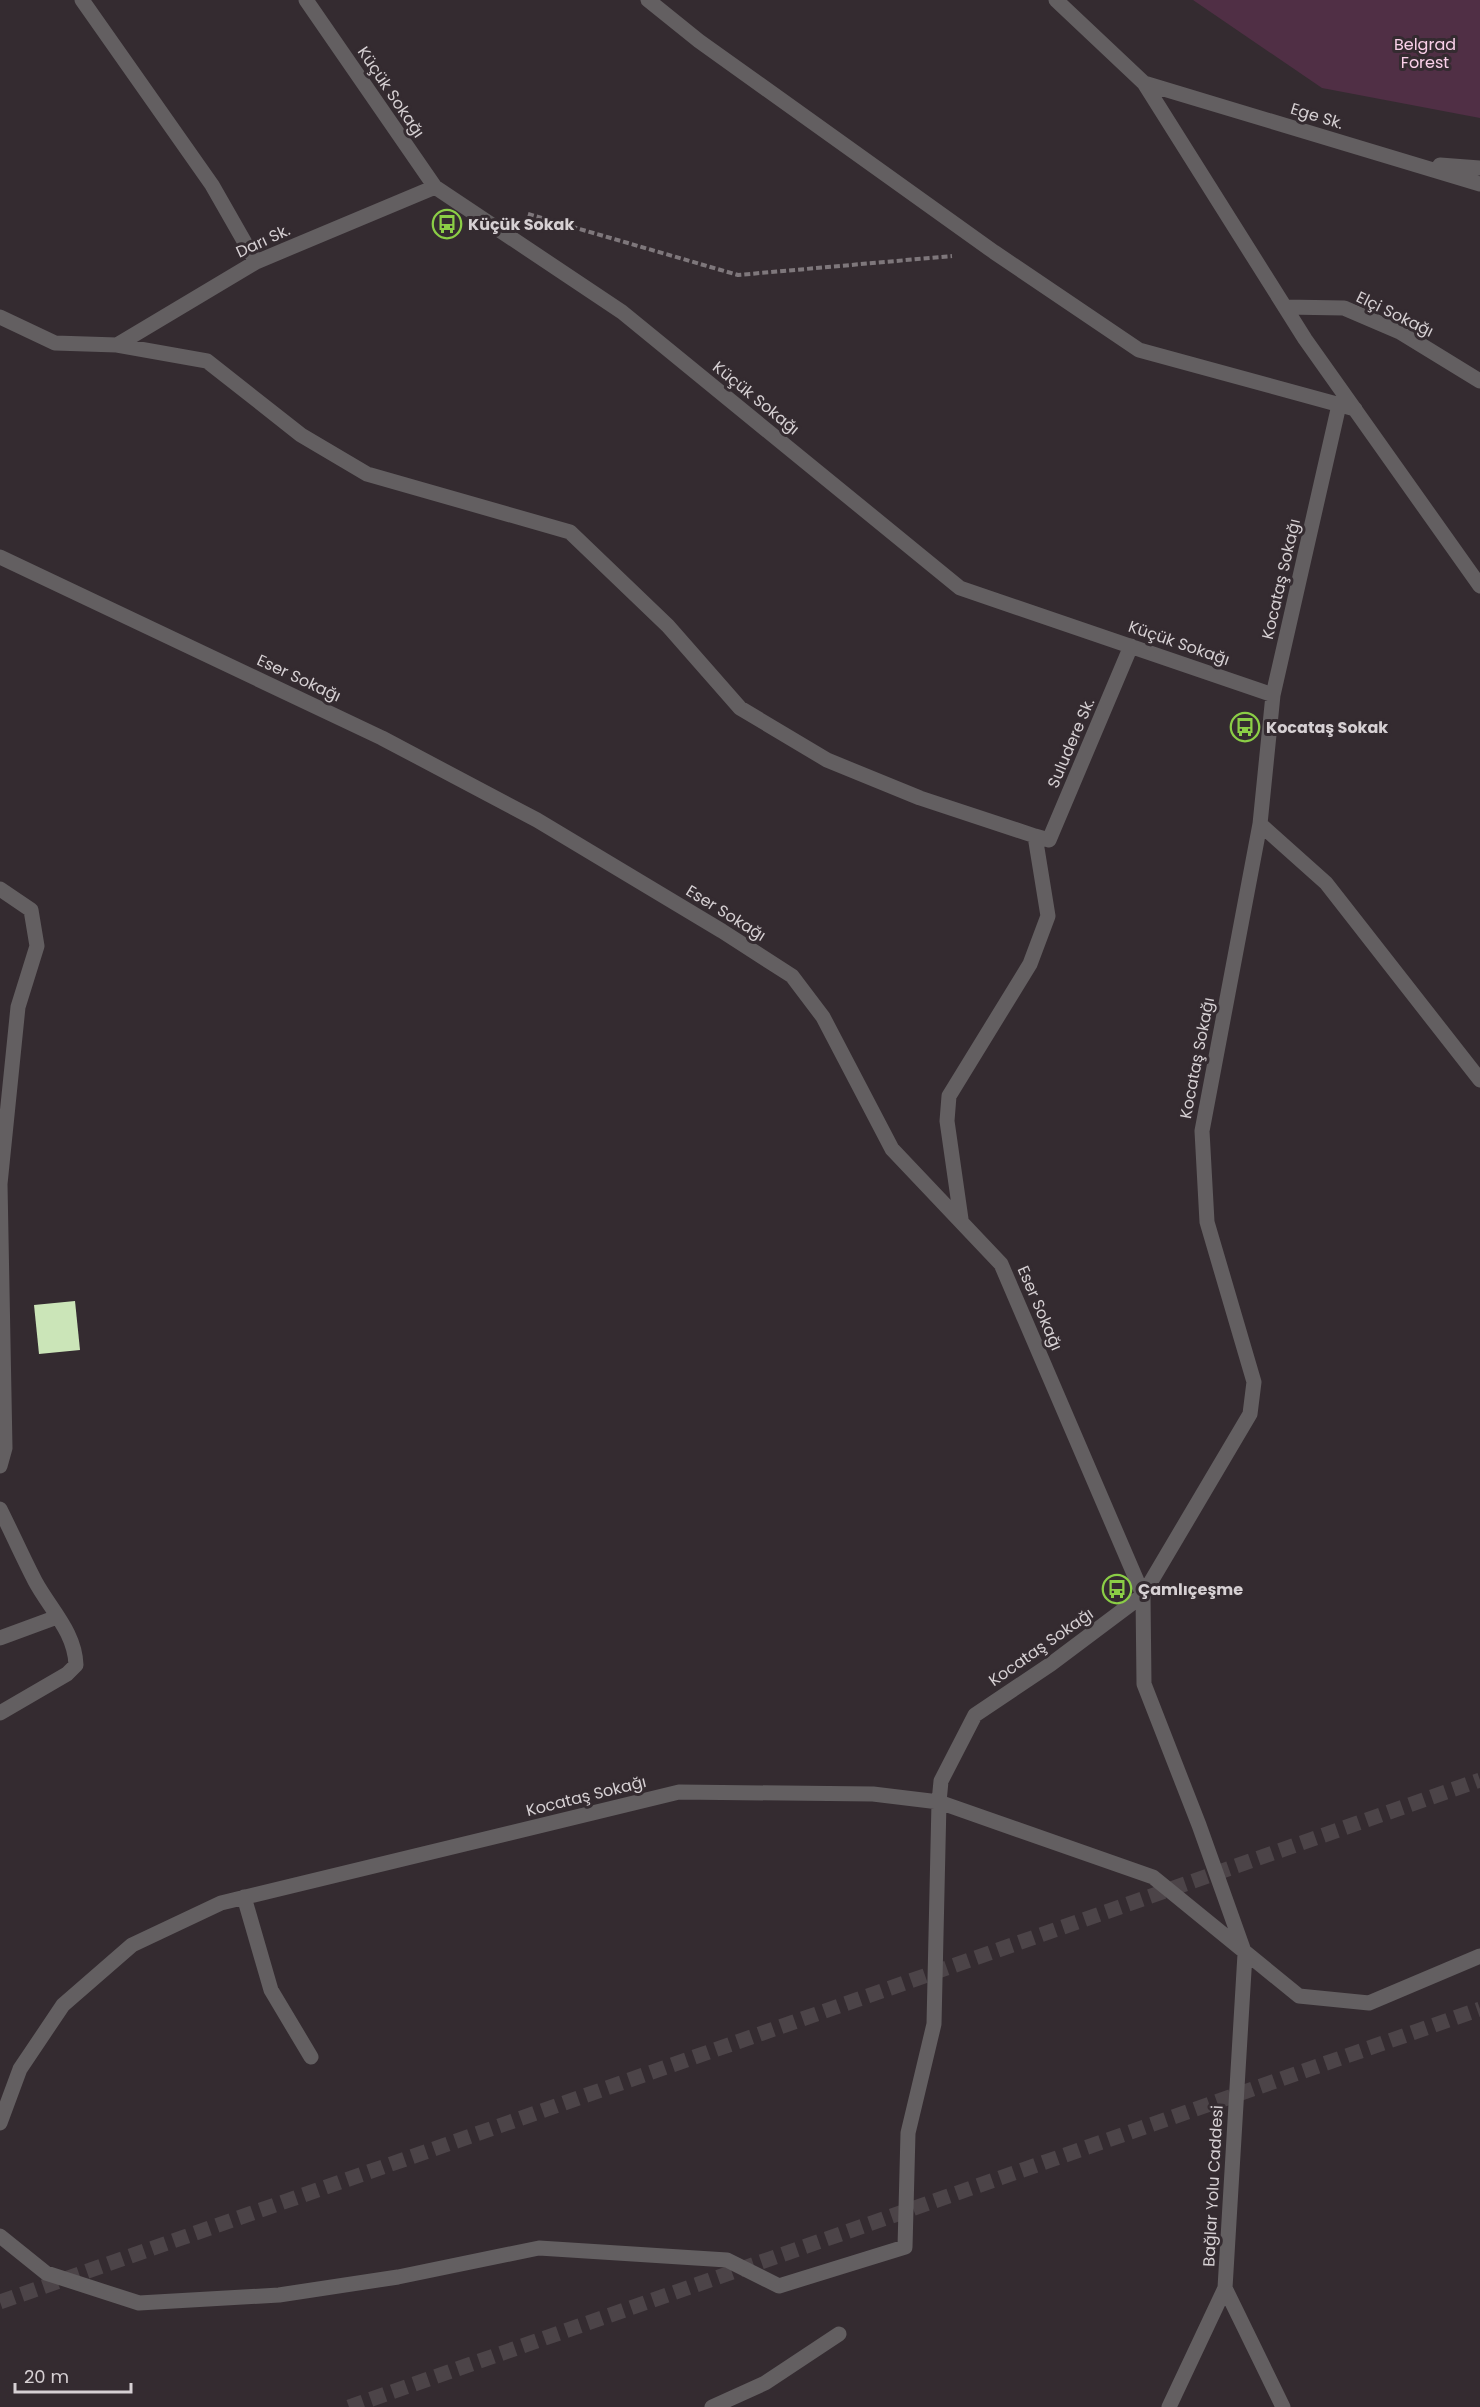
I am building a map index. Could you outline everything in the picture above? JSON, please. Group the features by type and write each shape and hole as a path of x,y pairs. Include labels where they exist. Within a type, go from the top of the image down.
{"street":[{"path":"82,0 212,185 255,262"},
{"name":"Küçük Sokağı","path":"306,0 435,187 622,312 960,588 1274,695"},
{"path":"648,0 708,48 994,252 1139,350 1355,409"},
{"path":"1056,0 1144,83 1285,307 1480,586"},
{"name":"Ege Sk.","path":"1144,83 1480,184"},
{"path":"1413,163 1480,168"},
{"name":"Darı Sk.","path":"117,345 255,262 435,187"},
{"name":"Elçi Sokağı","path":"1285,307 1344,308 1400,332 1480,381"},
{"path":"0,317 55,344 117,345 207,361 301,435 367,474 570,532 668,626 740,708 827,760 920,798 1035,836 1048,916 1030,964 949,1096 947,1121 961,1219"},
{"name":"Kocataş Sokağı","path":"0,2123 20,2069 63,2005 132,1945 221,1903 679,1792 873,1794 939,1802 941,1781 975,1715 1051,1664 1143,1595 1250,1414 1254,1382 1207,1222 1202,1131 1260,824 1274,695 1339,405"},
{"name":"Eser Sokağı","path":"0,557 413,754 537,820 722,931 792,976 823,1017 892,1149 961,1219 1001,1264 1143,1595"},
{"name":"Suludere Sk.","path":"1035,836 1049,840 1131,646"},
{"path":"1260,824 1326,884 1480,1080"},
{"path":"0,889 31,910 37,946 18,1007 0,1184 5,1448 0,1466"},
{"path":"0,1509 36,1584 70,1636 76,1651 76,1665 68,1674 0,1713"},
{"path":"0,1545 17,1544"},
{"name":"Bağlar Yolu Caddesi","path":"1143,1595 1144,1684 1199,1825 1245,1954 1225,2288 1283,2407"},
{"path":"0,1638 57,1617"},
{"path":"0,2236 46,2273 139,2303 279,2295 398,2277 539,2248 727,2260 779,2286 905,2247 908,2133 934,2024 939,1802 1154,1877 1299,1996 1369,2003 1480,1956"},
{"path":"244,1897 271,1990 311,2057"},
{"path":"1169,2407 1225,2288"},
{"path":"712,2407 765,2383 839,2334"}],"path":[{"path":"524,213 738,275 994,252"}],"green space":[{"name":"Belgrad Forest","path":"1193,0 1480,0 1480,118 1322,88"}],"building":[{"path":"75,1301 80,1350 39,1354 34,1305"}],"tunnel":[{"path":"0,2302 1480,1780"},
{"path":"349,2407 1480,2009"}],"place":[{"name":"Küçük Sokak","path":"447,224"},
{"name":"Kocataş Sokak","path":"1245,727"},
{"name":"Çamlıçeşme","path":"1117,1589"}]}
